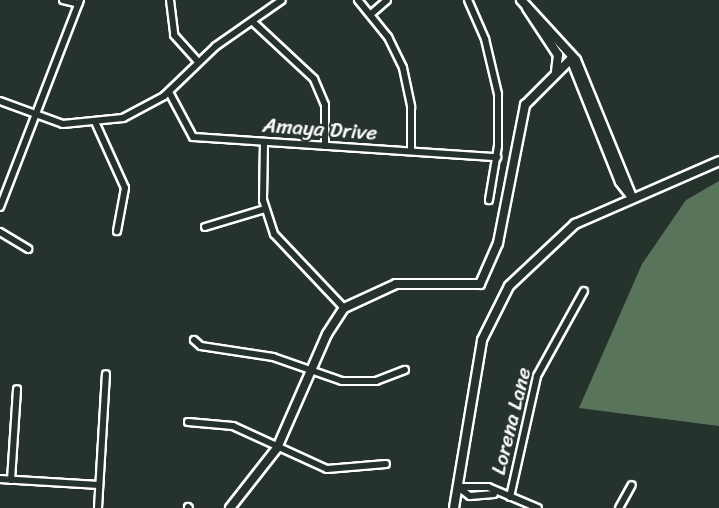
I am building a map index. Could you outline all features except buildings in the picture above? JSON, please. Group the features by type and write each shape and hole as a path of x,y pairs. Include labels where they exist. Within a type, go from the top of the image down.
{"main road":[{"path":"523,2 571,59 612,137 632,197"},
{"path":"523,2 558,55 555,72"},
{"path":"230,508 277,448 311,371 344,308 396,284 480,284 498,243 522,113 555,72 571,59"},
{"path":"454,508 475,372 498,303 550,243 575,224 632,197 719,161"}],"street":[{"path":"0,207 37,117 79,2 63,0"},
{"path":"170,0 174,35 198,62"},
{"path":"0,101 37,117 96,124 136,113 169,92 198,62 282,0"},
{"path":"357,0 371,14 406,79 411,151"},
{"path":"371,14 387,0"},
{"path":"468,0 495,77 497,157 489,200"},
{"path":"254,22 314,79 325,105 326,146"},
{"name":"Amaya Drive","path":"169,92 194,137 497,157"},
{"path":"96,124 125,188 117,231"},
{"path":"264,142 265,209 284,248 344,308"},
{"path":"205,227 265,209"},
{"path":"0,232 28,249"},
{"name":"Lorena Lane","path":"510,497 537,376 584,291"},
{"path":"194,340 201,346 258,353 311,371 357,383 405,370"},
{"path":"98,508 106,374"},
{"path":"11,480 17,389"},
{"path":"188,422 233,426 327,469 386,464"},
{"path":"0,479 99,485"},
{"path":"458,487 471,484 538,508"},
{"path":"619,508 632,485"},
{"path":"458,487 470,496 494,494"}],"green space":[{"path":"719,181 719,426 579,408 642,264 686,200"}]}
